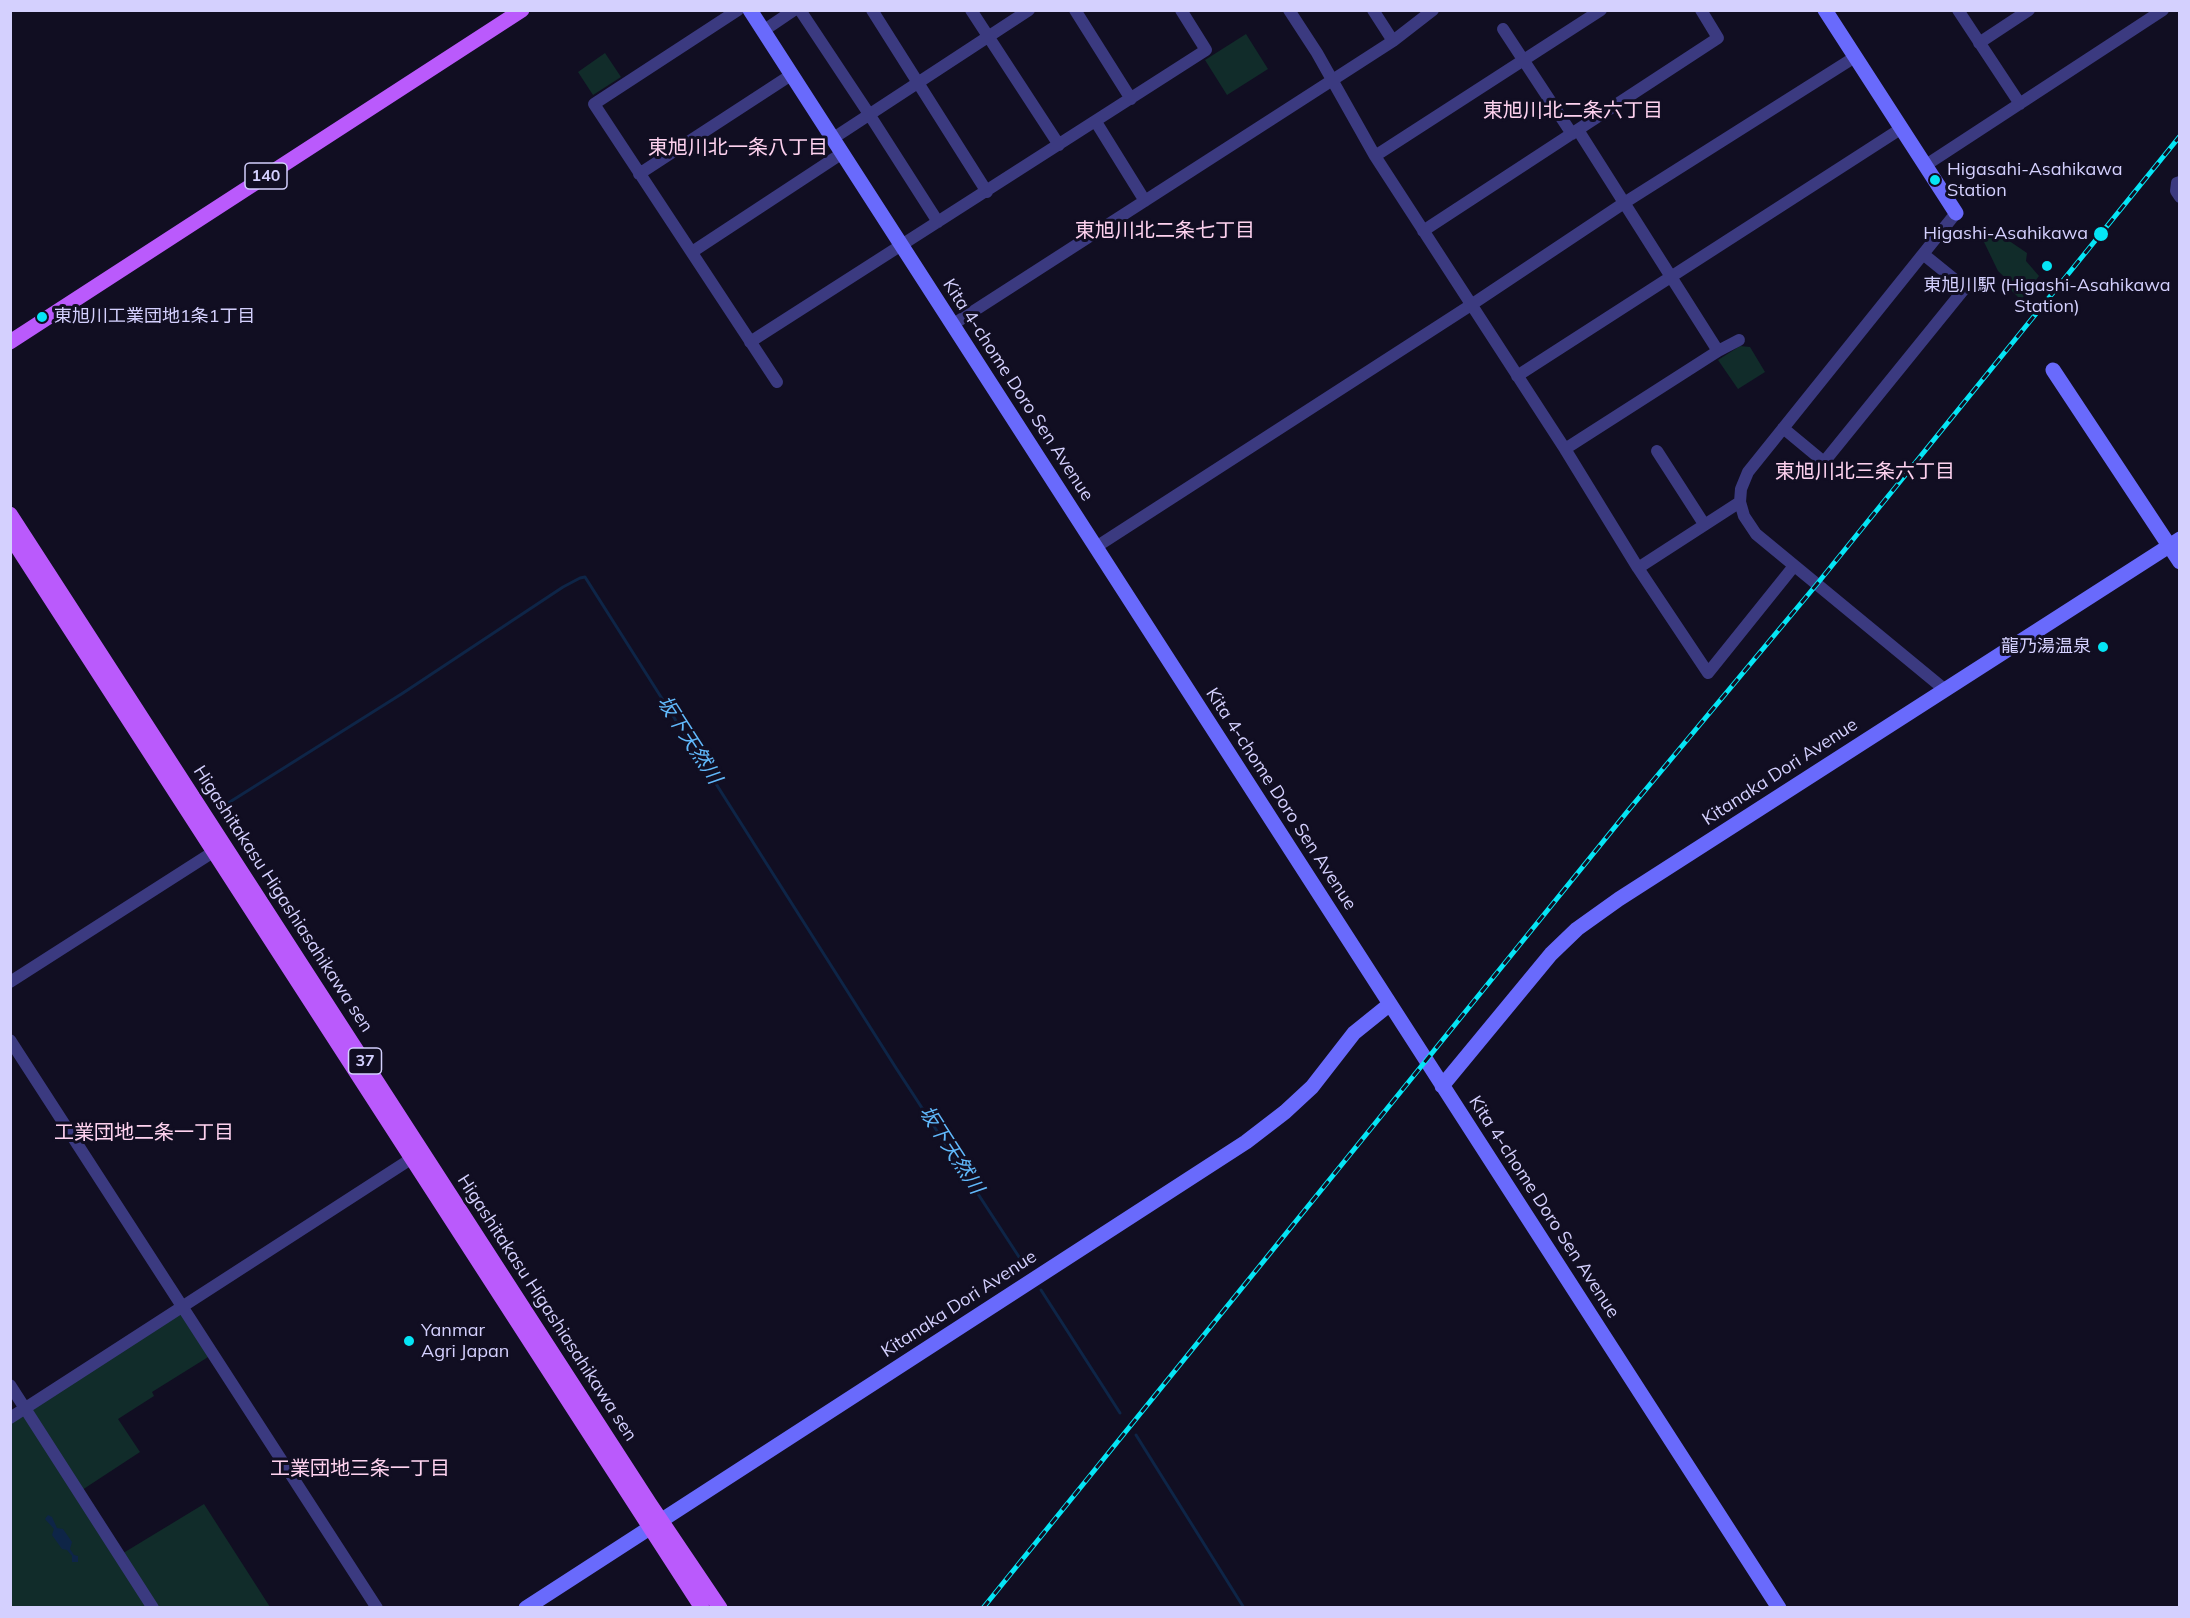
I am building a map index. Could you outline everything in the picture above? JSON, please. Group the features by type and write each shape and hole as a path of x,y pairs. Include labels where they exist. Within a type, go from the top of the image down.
{"main road":[{"name":"140","path":"10,342 522,10"},
{"name":"Higashitakasu Higashiasahikawa sen","path":"10,514 219,848"},
{"name":"Higashitakasu Higashiasahikawa sen","path":"10,536 219,848 656,1523 720,1608"},
{"name":"Higashitakasu Higashiasahikawa sen","path":"656,1523 697,1604"}],"street":[{"path":"738,10 594,104 777,382"},
{"name":"Kita 4-chome Doro Sen Avenue","path":"750,10 1779,1608"},
{"path":"763,31 794,10"},
{"path":"800,10 938,222"},
{"path":"872,10 987,192"},
{"path":"971,10 1059,145"},
{"path":"832,139 1029,10"},
{"path":"1075,10 1131,99"},
{"path":"750,342 1206,50 1180,10"},
{"path":"1289,10 1423,231 1565,450 1638,568 1708,673 1794,566"},
{"path":"1373,10 1393,41"},
{"path":"952,325 1393,41 1433,10"},
{"path":"1376,156 1601,10"},
{"path":"1423,231 1718,38 1701,10"},
{"path":"1826,10 1956,213 1748,472 1741,489 1740,502 1744,516 1756,534 1944,689"},
{"path":"1958,10 2020,104"},
{"path":"1980,43 2030,10"},
{"path":"1926,165 2162,11"},
{"path":"1503,29 1624,203 1718,351"},
{"path":"1096,547 1471,305 1624,203 1855,57"},
{"path":"639,174 791,75"},
{"path":"1095,122 1145,201"},
{"path":"1517,376 1902,128"},
{"path":"692,252 842,154"},
{"path":"2180,182 2177,183 2175,191 2180,197"},
{"path":"1783,428 1824,462 1965,288 1923,254"},
{"path":"1565,450 1718,351 1739,340"},
{"path":"2053,370 2174,543 2180,562"},
{"path":"1657,451 1704,524"},
{"path":"1638,568 1740,502"},
{"name":"Kitanaka Dori Avenue","path":"1442,1086 1551,954 1577,929 1619,899 2174,543"},
{"path":"10,982 219,848"},
{"name":"Kitanaka Dori Avenue","path":"525,1608 1246,1142 1285,1112 1312,1087 1354,1033 1390,1004"},
{"path":"10,1040 377,1608"},
{"path":"10,1418 418,1155"},
{"path":"10,1385 153,1608"}],"green space":[{"path":"1246,34 1268,69 1227,95 1205,60"},
{"path":"605,53 621,77 593,95 578,72"},
{"path":"1983,232 1999,234 2027,253 2026,261 2039,276 2021,300 2011,290 2014,286 1998,271 1984,242 1977,237"},
{"path":"1740,346 1750,347 1765,372 1738,389 1718,360"},
{"path":"176,1311 189,1316 213,1354 152,1392 154,1396 118,1419 140,1452 79,1492 120,1555 204,1504 270,1607 11,1608 11,1418"}],"water":[{"path":"48,1515 52,1517 57,1528 63,1529 72,1542 70,1549 74,1555 78,1556 78,1562 72,1562 72,1556 67,1550 62,1549 52,1535 54,1529 45,1519"}],"waterway":[{"name":"坂下天然川","path":"225,805 403,693 563,587 585,577 896,1068 1023,1263"},
{"name":"坂下天然川","path":"1041,1290 1120,1413"},
{"name":"坂下天然川","path":"1136,1435 1244,1608"}],"railway":[{"path":"983,1608 1627,812 1817,584 2180,136"}],"place":[{"name":"Higasahi-Asahikawa Station","path":"1935,180"},
{"name":"Higashi-Asahikawa","path":"2101,234"},
{"name":"東旭川駅 (Higashi-Asahikawa Station)","path":"2047,266"},
{"name":"東旭川工業団地1条1丁目","path":"42,317"},
{"name":"龍乃湯温泉","path":"2103,647"},
{"name":"Yanmar Agri Japan","path":"409,1341"}],"district":[{"name":"東旭川北二条六丁目","path":"1573,111"},
{"name":"東旭川北一条八丁目","path":"738,148"},
{"name":"東旭川北二条七丁目","path":"1165,231"},
{"name":"東旭川北三条六丁目","path":"1865,472"},
{"name":"工業団地二条一丁目","path":"144,1133"},
{"name":"工業団地三条一丁目","path":"360,1469"}]}
